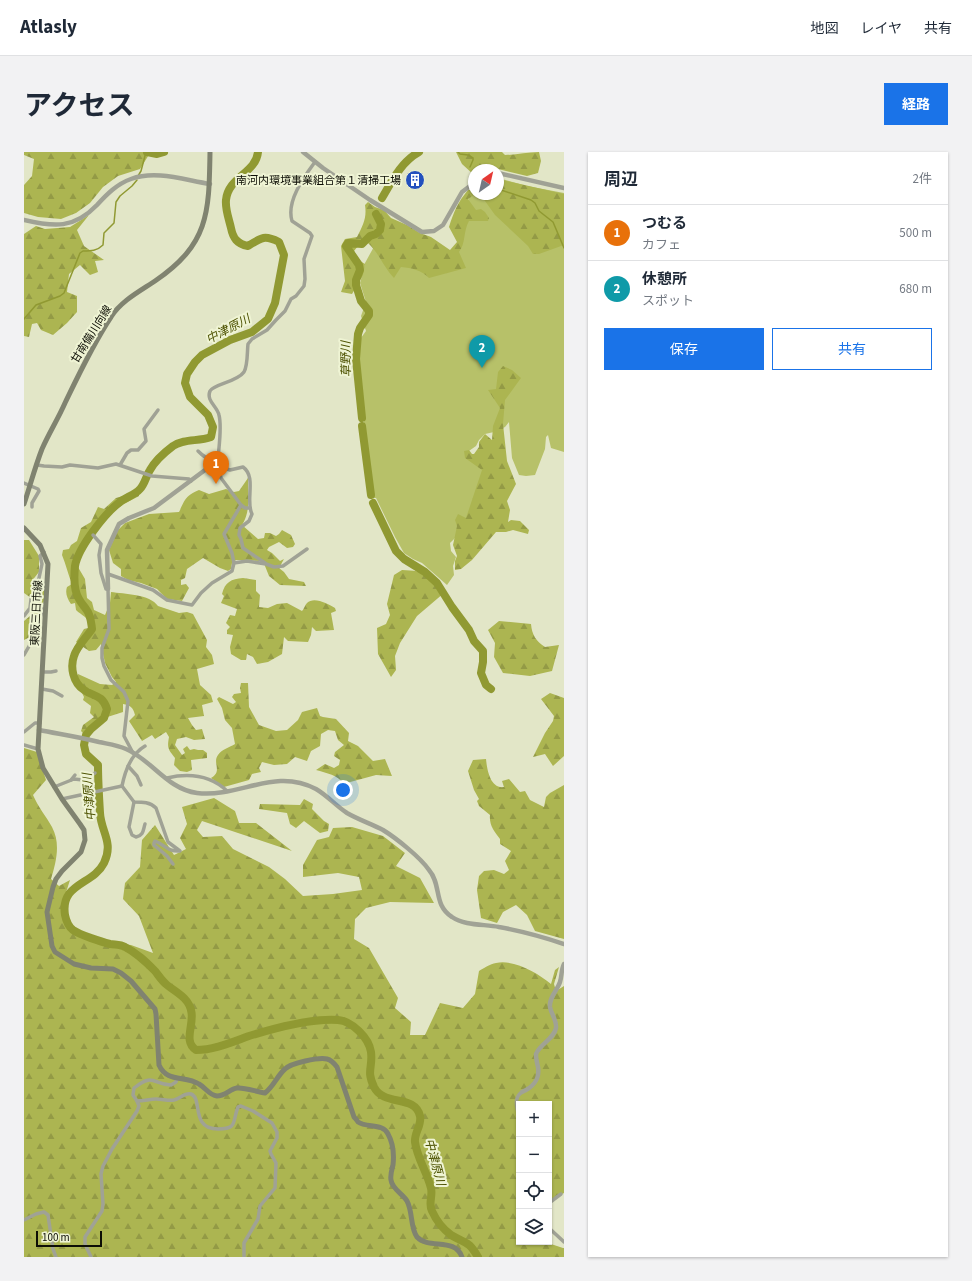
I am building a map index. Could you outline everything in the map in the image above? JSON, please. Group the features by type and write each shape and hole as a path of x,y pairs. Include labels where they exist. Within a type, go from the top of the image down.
{"main road":[{"name":"甘南備川向線","path":"24,504 42,450 77,376 111,317 123,303 175,266 194,244 203,225 206,214 210,184 210,152"},
{"name":"東阪三日市線","path":"24,528 40,545 48,564 38,749 43,768 54,787 80,824 85,835 85,843 81,852 59,875 53,887 47,912 52,946 55,952 74,964 91,968 116,970 126,976 155,1009 159,1065 161,1070 168,1076 191,1080 200,1084 210,1094 222,1096 236,1088 244,1088 265,1093 284,1069 290,1065 321,1058 333,1062 337,1066 354,1117 359,1122 377,1126 388,1133 392,1144 393,1162 390,1179 392,1185 407,1201 412,1215 414,1232 422,1240 455,1247 460,1251 462,1257"}],"street":[{"path":"303,152 373,202 419,230 427,232 434,231 443,225 462,192 468,188"},
{"path":"250,508 245,508 241,505 221,478 220,474 224,468 223,463 218,458 219,415 210,400 210,392 212,388 227,383 244,372 246,368 248,344 250,341 267,330 285,311 291,299 296,296 304,286 304,259 312,236 292,221 291,210 293,200 298,190 315,162"},
{"path":"504,174 564,188"},
{"path":"24,220 51,225 67,224 76,221 87,214 111,190 131,179 144,176 164,176 210,184"},
{"path":"120,465 127,453 131,450 138,450 146,441 144,429 158,410"},
{"path":"198,450 208,459 218,458"},
{"path":"134,753 124,736 128,701 124,692 111,680 102,658 102,648 109,629 107,550 119,524 129,518 154,508 218,458"},
{"path":"37,465 62,467 70,464 98,468 111,464 120,465 152,476 189,479 190,481"},
{"path":"224,468 230,470 243,467 245,468 249,477 250,508 252,517 239,530 242,546 266,564"},
{"path":"24,484 30,485 39,491 32,503 32,507"},
{"path":"108,574 153,590 166,600 192,605 201,593 212,583 230,574 234,567 232,554 224,534 241,505"},
{"path":"93,535 101,544 99,555 101,573 106,589 108,589"},
{"path":"234,563 247,561 274,567 283,566 307,549"},
{"path":"24,616 30,608 31,598 38,588 42,564 40,556 44,552"},
{"path":"24,655 35,634 35,628 43,609 46,609"},
{"path":"43,672 56,671"},
{"path":"42,690 53,691 62,696"},
{"path":"24,732 35,723 40,723"},
{"path":"39,730 120,747 134,753 177,787 192,792 214,793 284,780 297,781 315,789 348,813 388,834 424,863 433,874 441,907 452,917 465,922 512,929 564,944"},
{"path":"24,745 38,749"},
{"path":"122,786 134,753 145,746"},
{"path":"128,766 137,776 141,785"},
{"path":"54,787 78,779 83,780 95,774"},
{"path":"70,781 75,775"},
{"path":"167,778 192,775 218,783 227,791"},
{"path":"62,799 122,786"},
{"path":"122,786 134,802 129,827 132,835 136,837 142,835 145,824"},
{"path":"134,802 152,804 156,808 162,821 168,842 180,851 167,849 155,841 154,845 167,856 173,864"},
{"path":"516,1101 519,1094 534,1085 539,1072 536,1054 539,1048 553,1035 556,1028 550,1002 560,983 562,967 564,964"},
{"path":"91,1257 85,1244 85,1237 102,1211 101,1174 112,1149 139,1106 133,1095 134,1088 148,1080 154,1080 172,1085 176,1082 177,1078"},
{"path":"137,1101 152,1099 176,1100 183,1095 191,1094 196,1100 199,1117 202,1122 210,1128 230,1128 234,1122 234,1116 238,1107 241,1106 253,1111 272,1123 275,1127 277,1138 270,1151 276,1163 275,1188 260,1206 258,1219 244,1243 244,1257"},
{"path":"552,1201 561,1194"},
{"path":"24,1220 44,1212 48,1215 53,1249 56,1257"},
{"path":"552,1231 564,1242"}],"green space":[{"path":"24,152 157,152 150,153 140,169 118,176 103,187 90,203 76,213 61,219 38,217 24,213 24,185 32,176 34,159 24,155"},
{"path":"456,152 502,152 505,155 539,152 541,161 538,173 527,176 504,170 504,164 468,164 468,170 462,164"},
{"path":"504,180 564,193 564,452 551,448 548,435 546,437 545,449 535,475 519,475 512,458 509,422 505,427 485,434 476,446 466,453 484,471 472,509 462,528 450,543 451,551 456,557 453,566 454,575 447,585 422,563 404,553 376,498 373,498 357,359 358,342 366,331 361,316 366,302 360,283 365,263 376,243 451,252 459,243 468,200 504,200"},
{"path":"504,180 564,194 564,245 539,254 533,254 528,246 495,215 484,200 504,200"},
{"path":"468,190 468,200 476,210 481,209 489,218 488,221 469,221 463,245 459,252 466,268 429,278 416,270 401,267 394,278 368,243 358,246 354,251 360,261 365,264 363,275 352,294 341,292 345,281 341,246 345,239 357,237 364,221 365,205 368,202 375,207 384,210 391,218 431,237 450,250 457,242 449,227 462,199"},
{"path":"89,215 77,230 84,246 104,260 95,261 98,272 90,275 80,265 69,274 67,292 77,296 77,312 53,335 41,330 37,323 32,324 29,337 24,336 24,234 36,226 45,229 70,227"},
{"path":"503,366 512,370 521,378 505,400 503,424 507,461 516,484 507,501 510,510 508,522 511,520 520,521 529,530 528,534 513,530 496,532 472,560 461,569 455,570 455,561 457,556 453,545 457,526 455,520 458,514 466,518 482,470 465,458 464,451 469,450 472,454 474,454 479,447 479,442 485,434 492,440 493,426 500,408 488,390 496,389 498,372"},
{"path":"248,478 248,508 242,525 258,539 264,538 265,533 270,533 276,536 282,530 291,535 295,544 293,547 287,548 279,542 269,547 267,550 280,561 284,559 279,568 289,579 304,582 306,586 280,585 269,576 263,561 236,560 232,563 231,569 228,571 203,558 187,569 185,578 181,580 181,585 186,584 189,588 182,601 167,599 157,589 128,580 121,576 121,569 113,563 109,550 118,530 125,523 149,514 179,512 188,496 199,490 209,494 226,489 234,492 239,491"},
{"path":"131,492 139,493 139,496 111,513 89,543 79,550 75,562 85,579 87,598 92,602 94,610 105,615 110,603 111,592 143,597 154,602 158,606 179,613 187,612 193,614 207,640 206,647 212,655 214,664 197,669 200,685 211,695 213,702 202,705 204,716 188,718 196,730 202,729 205,739 194,740 186,737 177,739 175,745 182,755 185,753 183,749 187,746 190,750 203,750 207,753 207,758 191,760 192,770 187,772 180,771 174,765 175,758 169,748 169,737 166,732 155,739 152,735 142,741 129,721 135,715 132,708 128,705 123,704 123,712 98,720 84,734 81,731 83,725 94,717 90,713 91,706 83,700 84,697 82,693 89,695 90,689 82,686 78,682 78,674 100,684 112,685 116,682 105,663 101,644 96,650 89,651 76,642 84,629 89,628 89,622 76,610 75,603 71,604 67,598 67,587 72,584 62,555 63,550 69,549 71,545 77,541 81,528 91,522 98,507 104,509 116,498"},
{"path":"24,540 29,540 39,556 39,572 31,582 44,591 44,601 30,637 24,640 24,621 30,616 34,600 24,593"},
{"path":"402,570 417,571 427,575 444,593 417,616 400,643 395,656 396,670 391,677 378,654 377,628 386,624 390,615 387,604 394,575"},
{"path":"243,578 256,580 256,591 260,595 259,607 268,608 277,604 287,603 302,611 307,603 317,600 335,608 336,611 331,613 334,630 316,631 312,627 308,642 288,641 284,637 282,654 268,662 257,664 253,657 247,654 246,660 241,660 231,654 230,647 233,635 227,634 227,630 230,627 226,623 230,615 235,616 237,609 221,603 224,596 222,594 223,590 227,584 232,580"},
{"path":"499,621 531,624 533,635 542,645 545,647 559,645 552,671 530,676 503,673 494,657 495,643 488,630"},
{"path":"241,683 248,683 249,707 259,725 276,731 287,730 298,720 302,712 317,708 320,716 336,719 349,733 348,741 358,746 373,761 385,759 392,776 376,775 343,784 335,776 316,770 325,764 334,768 339,765 340,760 334,756 335,752 344,745 338,740 335,731 328,730 321,734 320,746 311,751 307,761 295,757 287,764 274,765 262,762 259,768 261,772 252,774 249,780 224,787 211,778 217,770 216,758 223,750 235,744 232,728 225,720 222,708 217,699 219,697 233,704 236,702 232,697 234,694 241,693"},
{"path":"550,693 564,698 564,756 553,766 545,754 533,757 553,721 554,716 541,699"},
{"path":"24,748 37,752 46,780 33,795 55,833 57,853 51,879 59,886 70,880 61,908 66,924 73,933 96,941 131,945 153,953 139,916 123,899 125,883 140,867 142,840 155,825 174,855 186,849 180,838 187,824 182,807 214,798 235,811 239,823 256,823 292,851 202,821 197,830 203,837 222,836 233,849 269,867 285,879 303,896 362,890 359,877 338,873 303,877 303,865 317,840 329,837 333,828 352,827 383,836 405,853 396,866 420,878 434,903 390,902 366,908 355,919 354,939 369,948 398,998 395,1008 411,1022 410,1035 425,1035 440,1003 463,1008 475,994 479,971 489,965 503,962 518,965 533,971 551,984 555,970 559,967 554,984 556,991 564,986 564,1193 552,1199 552,1101 516,1101 516,1245 552,1244 564,1248 564,1257 24,1257"},
{"path":"486,759 490,778 495,785 504,787 502,781 509,779 520,792 525,791 530,800 544,807 546,797 564,785 564,939 535,931 527,915 516,905 503,912 497,923 481,918 477,890 479,876 484,871 494,870 504,874 509,870 505,861 511,851 500,844 500,839 491,825 490,815 479,806 477,801 479,799 474,790 468,771 473,760"},
{"path":"304,799 313,804 312,809 329,824 328,831 320,833 304,821 296,828 290,824 287,813 259,809 260,804 300,805"}],"waterway":[{"path":"138,176 141,171 146,152"},
{"name":"中津原川","path":"147,152 157,154 164,152"},
{"name":"中津原川","path":"258,152 252,165 236,180 228,192 226,203 232,232 234,238 238,242 248,246 260,239 270,238 279,242 284,255 275,303 268,319 252,332 230,340 202,355 195,362 187,374 185,383 190,397 208,415 213,427 211,437 182,442 173,446 157,460 140,489 114,507 93,531 81,550 75,566 75,588 77,596 88,611 92,629 75,652 72,665 73,674 80,687 100,698 107,709 104,718 86,735 84,745 86,754 98,765 100,813 108,849 107,856 99,870 93,876 78,885 67,896 65,915 69,925 76,932 102,942 123,946 133,952 152,968 165,983 184,998 192,1012 190,1039 191,1045 196,1050 216,1047 270,1030 305,1022 338,1020 349,1023 359,1031 370,1047 370,1077 374,1087 385,1097 412,1105 417,1109 420,1116 420,1123 415,1142 431,1188 430,1206 434,1214 445,1230 469,1245 478,1257"},
{"name":"草野川","path":"382,198 402,166 419,152"},
{"path":"458,152 473,158 471,164"},
{"path":"24,319 36,305 64,293 80,253 83,251 96,250 103,245 104,233 114,223 116,202 120,196 137,180"},
{"path":"504,191 531,200 535,203 539,211 553,222 564,248"},
{"name":"草野川","path":"362,418 356,359 358,334 360,328 369,315 369,311 361,301 356,285 356,280 360,270 359,265 346,246 348,243 362,244 370,236 376,234 380,230 381,224 376,214"},
{"name":"草野川","path":"362,426 371,495"},
{"name":"草野川","path":"373,503 396,551 404,559 425,572 437,583 469,630 474,641 483,651 481,673 486,685 491,689"}],"place":[{"name":"南河内環境事業組合第１清掃工場","path":"415,180"},
{"name":"休憩所","path":"482,368"},
{"name":"つむる","path":"216,484"}]}
